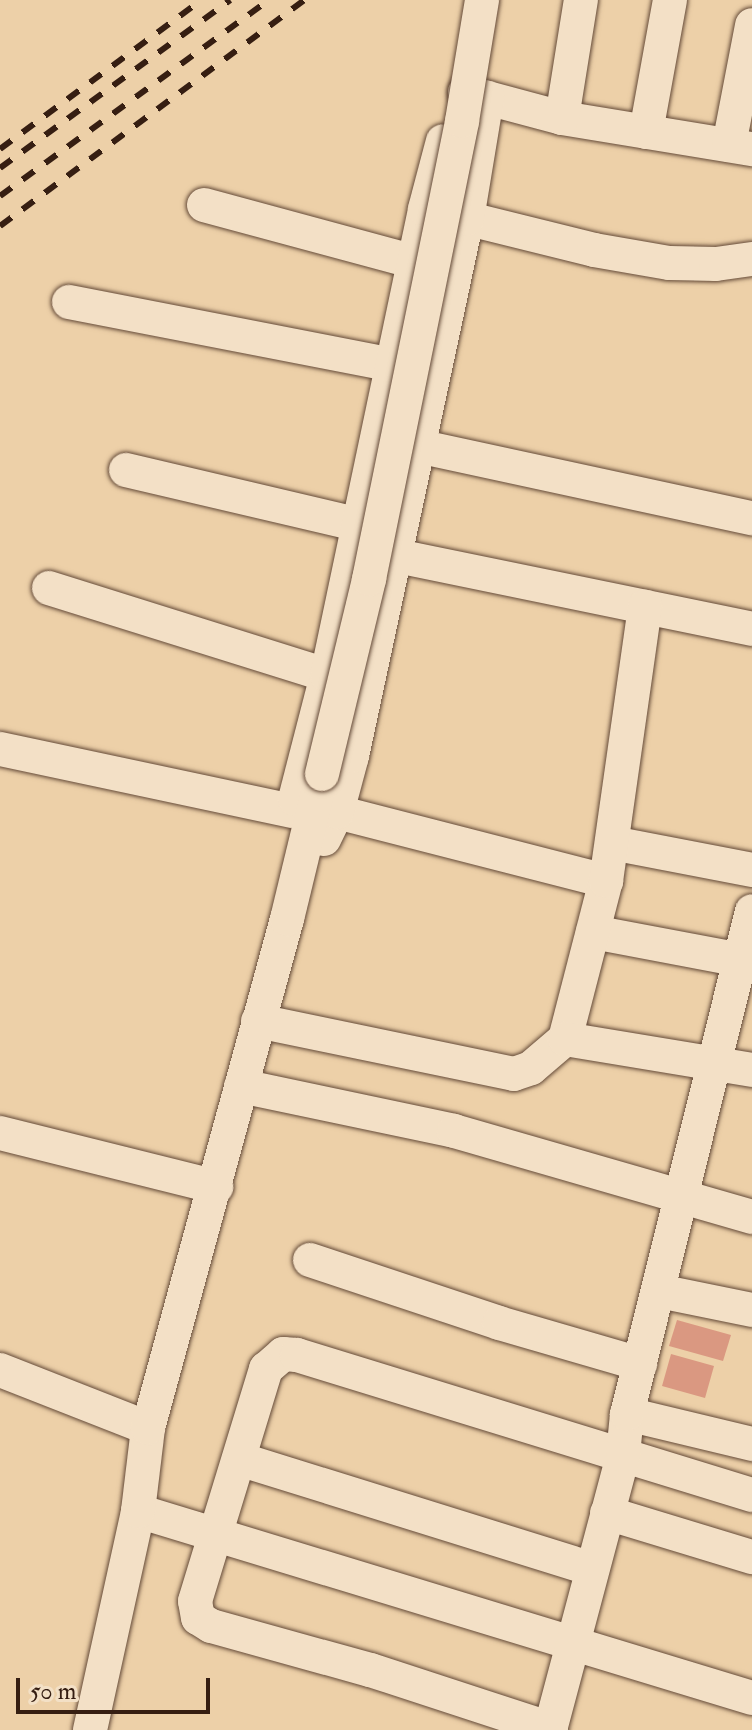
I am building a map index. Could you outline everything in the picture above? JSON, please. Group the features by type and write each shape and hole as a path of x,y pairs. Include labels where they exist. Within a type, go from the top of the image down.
{"street":[{"path":"287,919 337,812 396,556 467,219 472,94 470,0"},
{"path":"90,1730 138,1511 148,1428 287,919 369,579 462,121 482,0"},
{"path":"562,118 581,0"},
{"path":"646,132 670,0"},
{"path":"472,94 562,118 741,147 752,25"},
{"path":"287,919 292,811 327,675 425,209 472,94"},
{"path":"204,205 415,262"},
{"path":"425,209 594,250 669,263 716,264 752,259"},
{"path":"69,302 394,365"},
{"path":"379,438 752,518"},
{"path":"126,470 356,536 396,556 752,629"},
{"path":"49,588 327,675"},
{"path":"258,1021 514,1074 531,1068 565,1039 606,881 645,607"},
{"path":"0,749 292,811"},
{"path":"337,812 606,881"},
{"path":"612,843 752,870"},
{"path":"752,911 746,961 713,1061 684,1196 627,1414 623,1455 550,1729 370,1670 211,1626 198,1618 195,1601 266,1369 283,1354 297,1355 623,1455 752,1495"},
{"path":"593,932 746,961"},
{"path":"565,1039 713,1061 752,1070"},
{"path":"241,1086 454,1131 752,1217"},
{"path":"0,1133 216,1187"},
{"path":"310,1260 499,1323 640,1364"},
{"path":"659,1291 752,1310"},
{"path":"0,1370 148,1428"},
{"path":"627,1414 752,1444"},
{"path":"239,1459 592,1569"},
{"path":"138,1511 752,1698"},
{"path":"607,1513 752,1557"}],"building":[{"path":"677,1320 731,1335 723,1361 669,1346"},
{"path":"671,1354 714,1366 705,1398 662,1386"}],"railway":[{"path":"0,149 201,0"},
{"path":"0,168 230,0"},
{"path":"0,196 269,0"},
{"path":"0,226 304,0"}]}
